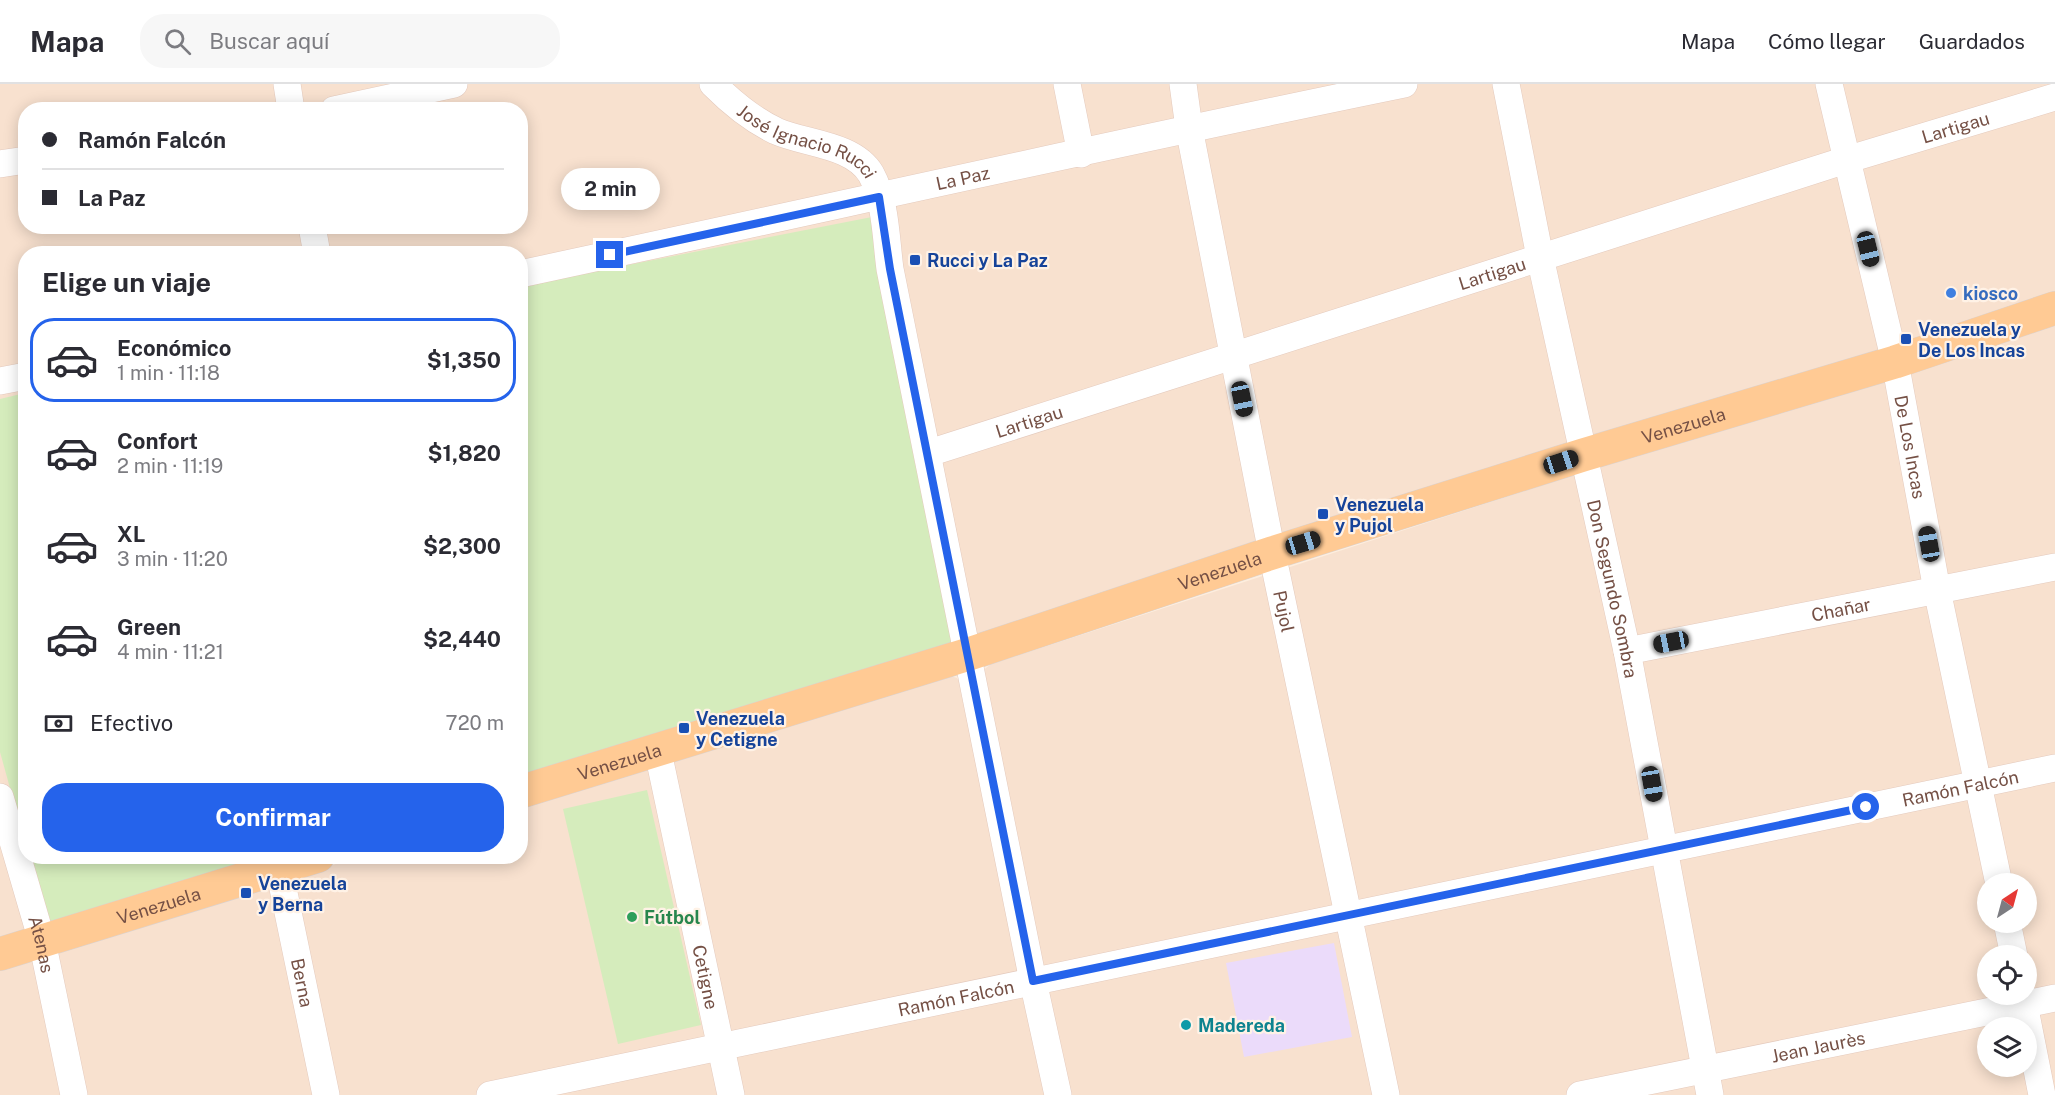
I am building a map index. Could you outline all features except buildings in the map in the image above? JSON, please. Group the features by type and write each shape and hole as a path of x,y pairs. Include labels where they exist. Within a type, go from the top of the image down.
{"main road":[{"name":"Venezuela","path":"528,790 658,752 969,654 1272,553 1583,455 1895,362 2055,308"},
{"name":"Venezuela","path":"0,954 294,864"}],"street":[{"path":"287,84 290,102"},
{"path":"371,102 454,84"},
{"name":"José Ignacio Rucci","path":"713,84 732,102 776,131 858,160 870,173 879,197 890,269 1058,1095"},
{"path":"1067,84 1081,153"},
{"name":"Pujol","path":"1183,84 1189,128 1272,553 1350,915 1386,1095"},
{"name":"La Paz","path":"528,272 1081,153 1372,87 1404,84"},
{"name":"Don Segundo Sombra","path":"1506,84 1540,257 1627,651 1710,1095"},
{"name":"De Los Incas","path":"1829,84 1895,362 1937,590 1997,873"},
{"name":"Lartigau","path":"929,453 1846,160 2055,97"},
{"path":"0,164 18,161"},
{"path":"0,381 18,378"},
{"name":"Chañar","path":"1627,651 2055,567"},
{"name":"Cetigne","path":"658,752 731,1095"},
{"name":"Ramón Falcón","path":"490,1095 2055,768"},
{"name":"Atenas","path":"0,797 18,859"},
{"name":"Atenas","path":"20,864 42,941 74,1095"},
{"name":"Berna","path":"279,869 326,1095"},
{"name":"Jean Jaurès","path":"2037,999 2055,998"},
{"name":"Jean Jaurès","path":"1580,1095 1996,1005"},
{"path":"2024,1005 2042,1095"}],"shaded area":[{"path":"0,84 2055,84 2055,298 528,783 528,246 18,246 18,864 265,864 0,945"},
{"path":"2055,319 2055,1095 1064,1095 981,672 991,664"},
{"path":"947,675 957,678 964,688 1048,1095 0,1095 0,970 336,864 528,864 528,804"},
{"path":"1334,943 1352,1037 1244,1057 1226,963"}],"green space":[{"path":"872,217 953,650 528,781 528,285"},
{"path":"18,395 18,817 0,752 0,399"},
{"name":"Fútbol","path":"647,790 701,1025 618,1044 563,809"},
{"path":"32,864 251,864 49,923"}],"place":[{"name":"Rucci y La Paz","path":"915,260"},
{"name":"kiosco","path":"1951,293"},
{"name":"Venezuela y De Los Incas","path":"1906,339"},
{"name":"Venezuela y Pujol","path":"1323,514"},
{"name":"Venezuela y Cetigne","path":"684,728"},
{"name":"Venezuela y Berna","path":"246,893"},
{"name":"Fútbol","path":"632,917"},
{"name":"Madereda","path":"1186,1025"}],"route":[{"path":"610,255 879,197 890,269 929,453 1033,981 1866,807"}]}
